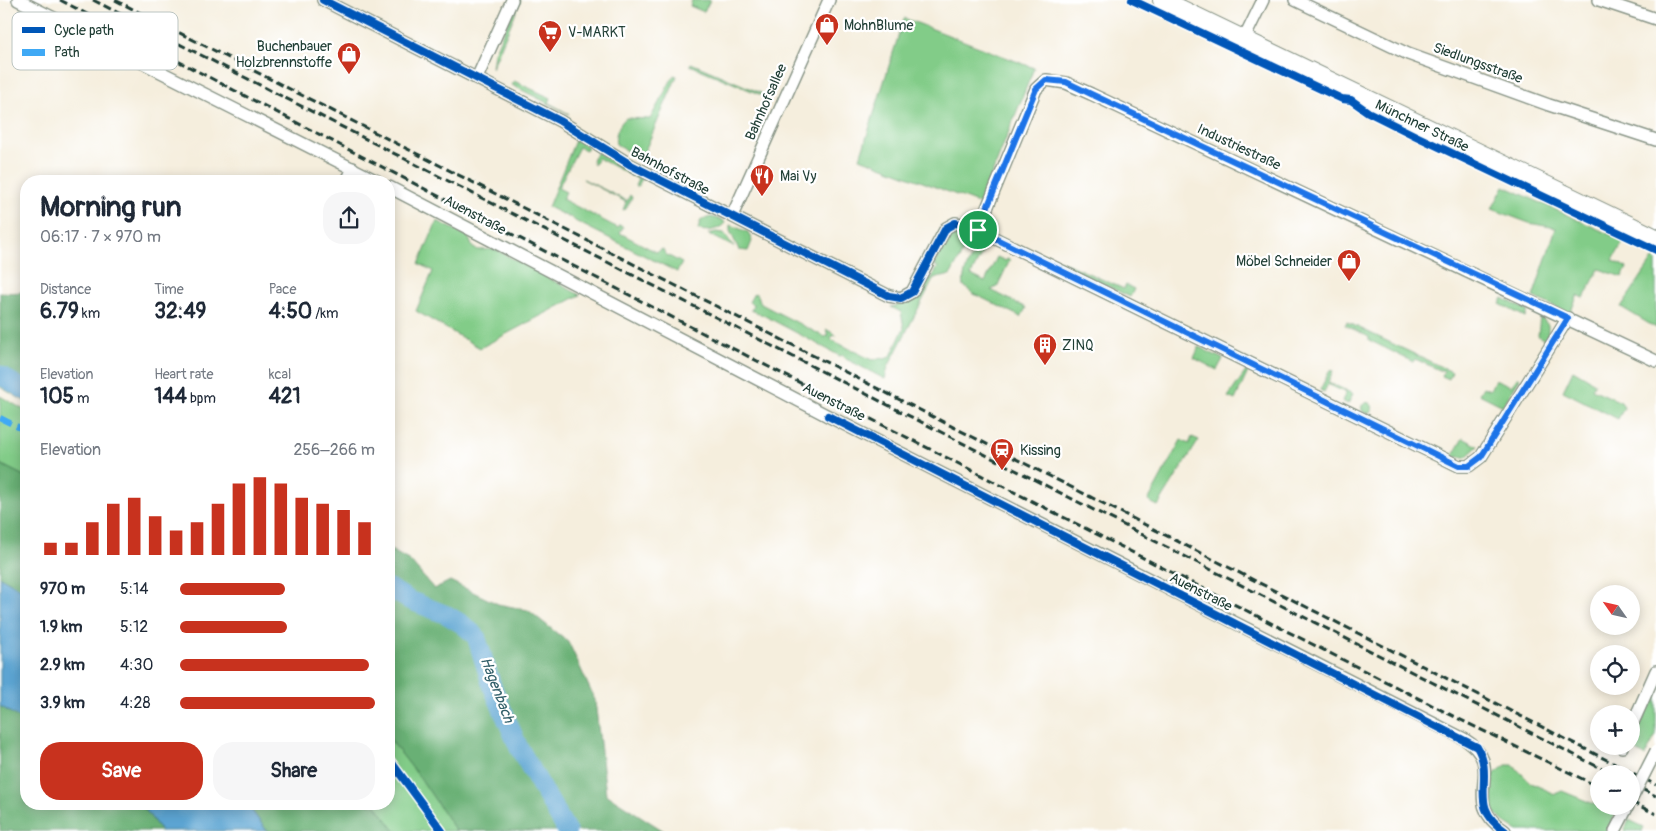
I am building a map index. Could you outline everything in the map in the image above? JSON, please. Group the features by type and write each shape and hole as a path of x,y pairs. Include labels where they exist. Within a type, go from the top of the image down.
{"main road":[{"name":"Münchner Straße","path":"1162,0 1656,238"}],"street":[{"path":"18,0 42,12"},
{"name":"Bahnhofstraße","path":"323,0 560,121 631,166 890,296 901,298 912,292 946,228 950,225 961,223 979,230"},
{"path":"478,78 512,0"},
{"name":"Bahnhofsallee","path":"732,216 828,0"},
{"path":"1244,39 1262,0"},
{"name":"Siedlungsstraße","path":"1295,0 1408,54 1549,105 1656,140"},
{"path":"1599,0 1656,19"},
{"path":"158,70 366,175"},
{"name":"Industriestraße","path":"979,230 1036,89 1046,80 1057,80 1091,94 1656,361"},
{"path":"350,175 353,168"},
{"name":"Auenstraße","path":"395,190 828,416 1464,739 1477,747 1484,758 1482,801 1486,813 1494,823 1505,831"},
{"path":"979,230 1459,466 1469,466 1481,457 1568,318"},
{"path":"1640,707 1656,671"},
{"path":"1640,783 1656,752"},
{"path":"1616,828 1623,815"}],"green space":[{"path":"517,0 521,0 492,68 494,53"},
{"path":"692,0 710,0 704,12 690,6"},
{"path":"904,18 1034,68 980,204 860,158"},
{"path":"691,63 761,93 766,97 690,65"},
{"path":"674,75 677,76 641,160 616,144 618,130 626,118 650,119"},
{"path":"514,81 551,98 549,103 569,114 512,85"},
{"path":"576,138 588,147 586,150 579,147 558,188 566,192 562,199 618,228 619,225 623,227 620,233 656,252 663,249 665,254 682,263 677,272 548,207"},
{"path":"597,152 642,179 638,186 635,186 638,179 598,158 594,165 592,160"},
{"path":"583,179 627,201 630,195 632,197 626,209 623,210 626,202"},
{"path":"1504,186 1624,241 1613,260 1627,268 1622,277 1599,269 1584,298 1578,295 1570,313 1533,297 1556,228 1529,223 1492,209"},
{"path":"711,217 723,220 725,223 712,230 698,229 701,220"},
{"path":"437,221 468,236 473,248 479,250 495,249 580,295 480,348 416,311 433,271 419,264"},
{"path":"730,225 748,232 752,241 748,251 739,250 730,231"},
{"path":"724,233 734,247 708,234"},
{"path":"961,233 971,237 951,274 933,280 888,367 885,379 846,359 843,355 840,356 751,310 754,305 749,302 754,293 758,295 761,304 825,337 828,336 826,329 836,335 831,337 832,340 872,360 885,359 891,356 904,328 901,312 891,307 910,302 927,277 931,279 938,267 934,265 947,240 955,234"},
{"path":"986,245 971,275 985,282 997,257 1006,261 1007,259 1010,260 997,287 991,290 1026,308 1021,317 972,293 964,286 964,275 969,262 981,247"},
{"path":"1045,254 1124,289 1126,285 1134,289 1130,297"},
{"path":"1653,259 1656,260 1656,328 1621,307"},
{"path":"20,292 20,384 0,372 0,293"},
{"path":"1503,298 1528,311 1525,317 1500,304"},
{"path":"1540,316 1548,325 1548,335 1545,340 1538,336"},
{"path":"1347,322 1452,372 1449,379 1442,376 1444,372 1415,359 1413,362 1369,340 1369,337 1345,325"},
{"path":"1199,347 1223,359 1217,370 1194,358"},
{"path":"1330,370 1333,371 1328,382 1353,394 1348,404 1342,401 1346,393 1328,384 1324,392 1320,390"},
{"path":"1573,370 1595,383 1592,389 1621,402 1624,408 1618,419 1563,391"},
{"path":"1246,371 1248,372 1235,400 1228,397"},
{"path":"0,377 20,390 20,399 0,387"},
{"path":"1518,377 1520,378 1503,406 1479,394 1483,387 1490,390 1495,379 1511,386"},
{"path":"0,396 20,408 20,474 0,464"},
{"path":"1365,403 1369,403 1372,408 1371,412 1365,413 1362,410 1362,406"},
{"path":"1192,437 1199,440 1158,506 1148,501 1181,440 1189,444"},
{"path":"1463,438 1478,446 1466,457 1452,457"},
{"path":"0,464 20,474 20,589 0,577"},
{"path":"395,552 410,561 434,589 450,581 498,604 528,610 569,643 595,700 606,794 664,831 456,831 421,779 395,746"},
{"path":"1656,691 1656,735 1645,756 1640,753 1640,725"},
{"path":"0,706 20,718 20,810 146,810 161,831 0,831"},
{"path":"395,746 421,779 456,831 395,831 379,810 395,810"},
{"path":"1506,765 1513,765 1531,783 1555,794 1562,791 1590,802 1590,815 1615,815 1607,831 1518,831 1503,821 1491,808 1487,792 1494,774"},
{"path":"251,810 379,810 395,831 267,831"},
{"path":"1629,820 1644,827 1642,831 1624,831"}],"water":[{"path":"0,577 20,589 20,718 0,706"},
{"path":"146,810 251,810 267,831 161,831"}],"waterway":[{"name":"Hagenbach","path":"0,375 20,387"},
{"name":"Hagenbach","path":"395,592 409,600 447,615 462,624 476,636 492,686 519,748 567,831"}],"railway":[{"path":"60,0 83,12"},
{"path":"93,0 117,12"},
{"path":"115,0 139,12"},
{"path":"178,32 1656,785"},
{"path":"178,43 1594,765"},
{"path":"178,61 722,343 1459,719 1590,783"},
{"path":"1640,788 1656,796"},
{"path":"1640,806 1656,814"}],"marked path":[{"path":"0,418 20,428"}],"cycle path":[{"path":"323,0 560,121 631,165 889,296 901,298 912,292 946,228 955,223 968,225 1459,466 1469,466 1481,457 1568,318"},
{"path":"1132,0 1342,99 1351,100 1368,112 1416,136 1656,250"},
{"path":"828,416 1477,747 1482,758 1484,770 1484,802 1487,812 1493,821 1505,831"},
{"path":"395,767 442,831"}],"place":[{"name":"MohnBlume","path":"827,46"},
{"name":"V-MARKT","path":"550,53"},
{"name":"Buchenbauer Holzbrennstoffe","path":"349,75"},
{"name":"Mai Vy","path":"762,197"},
{"name":"Möbel Schneider","path":"1349,282"},
{"name":"ZINQ","path":"1045,366"},
{"name":"Kissing","path":"1002,471"}],"route":[{"path":"1046,80 1057,80 1066,82 1568,318 1481,457 1469,466 1459,466 978,230 1036,89 1046,80"}]}
